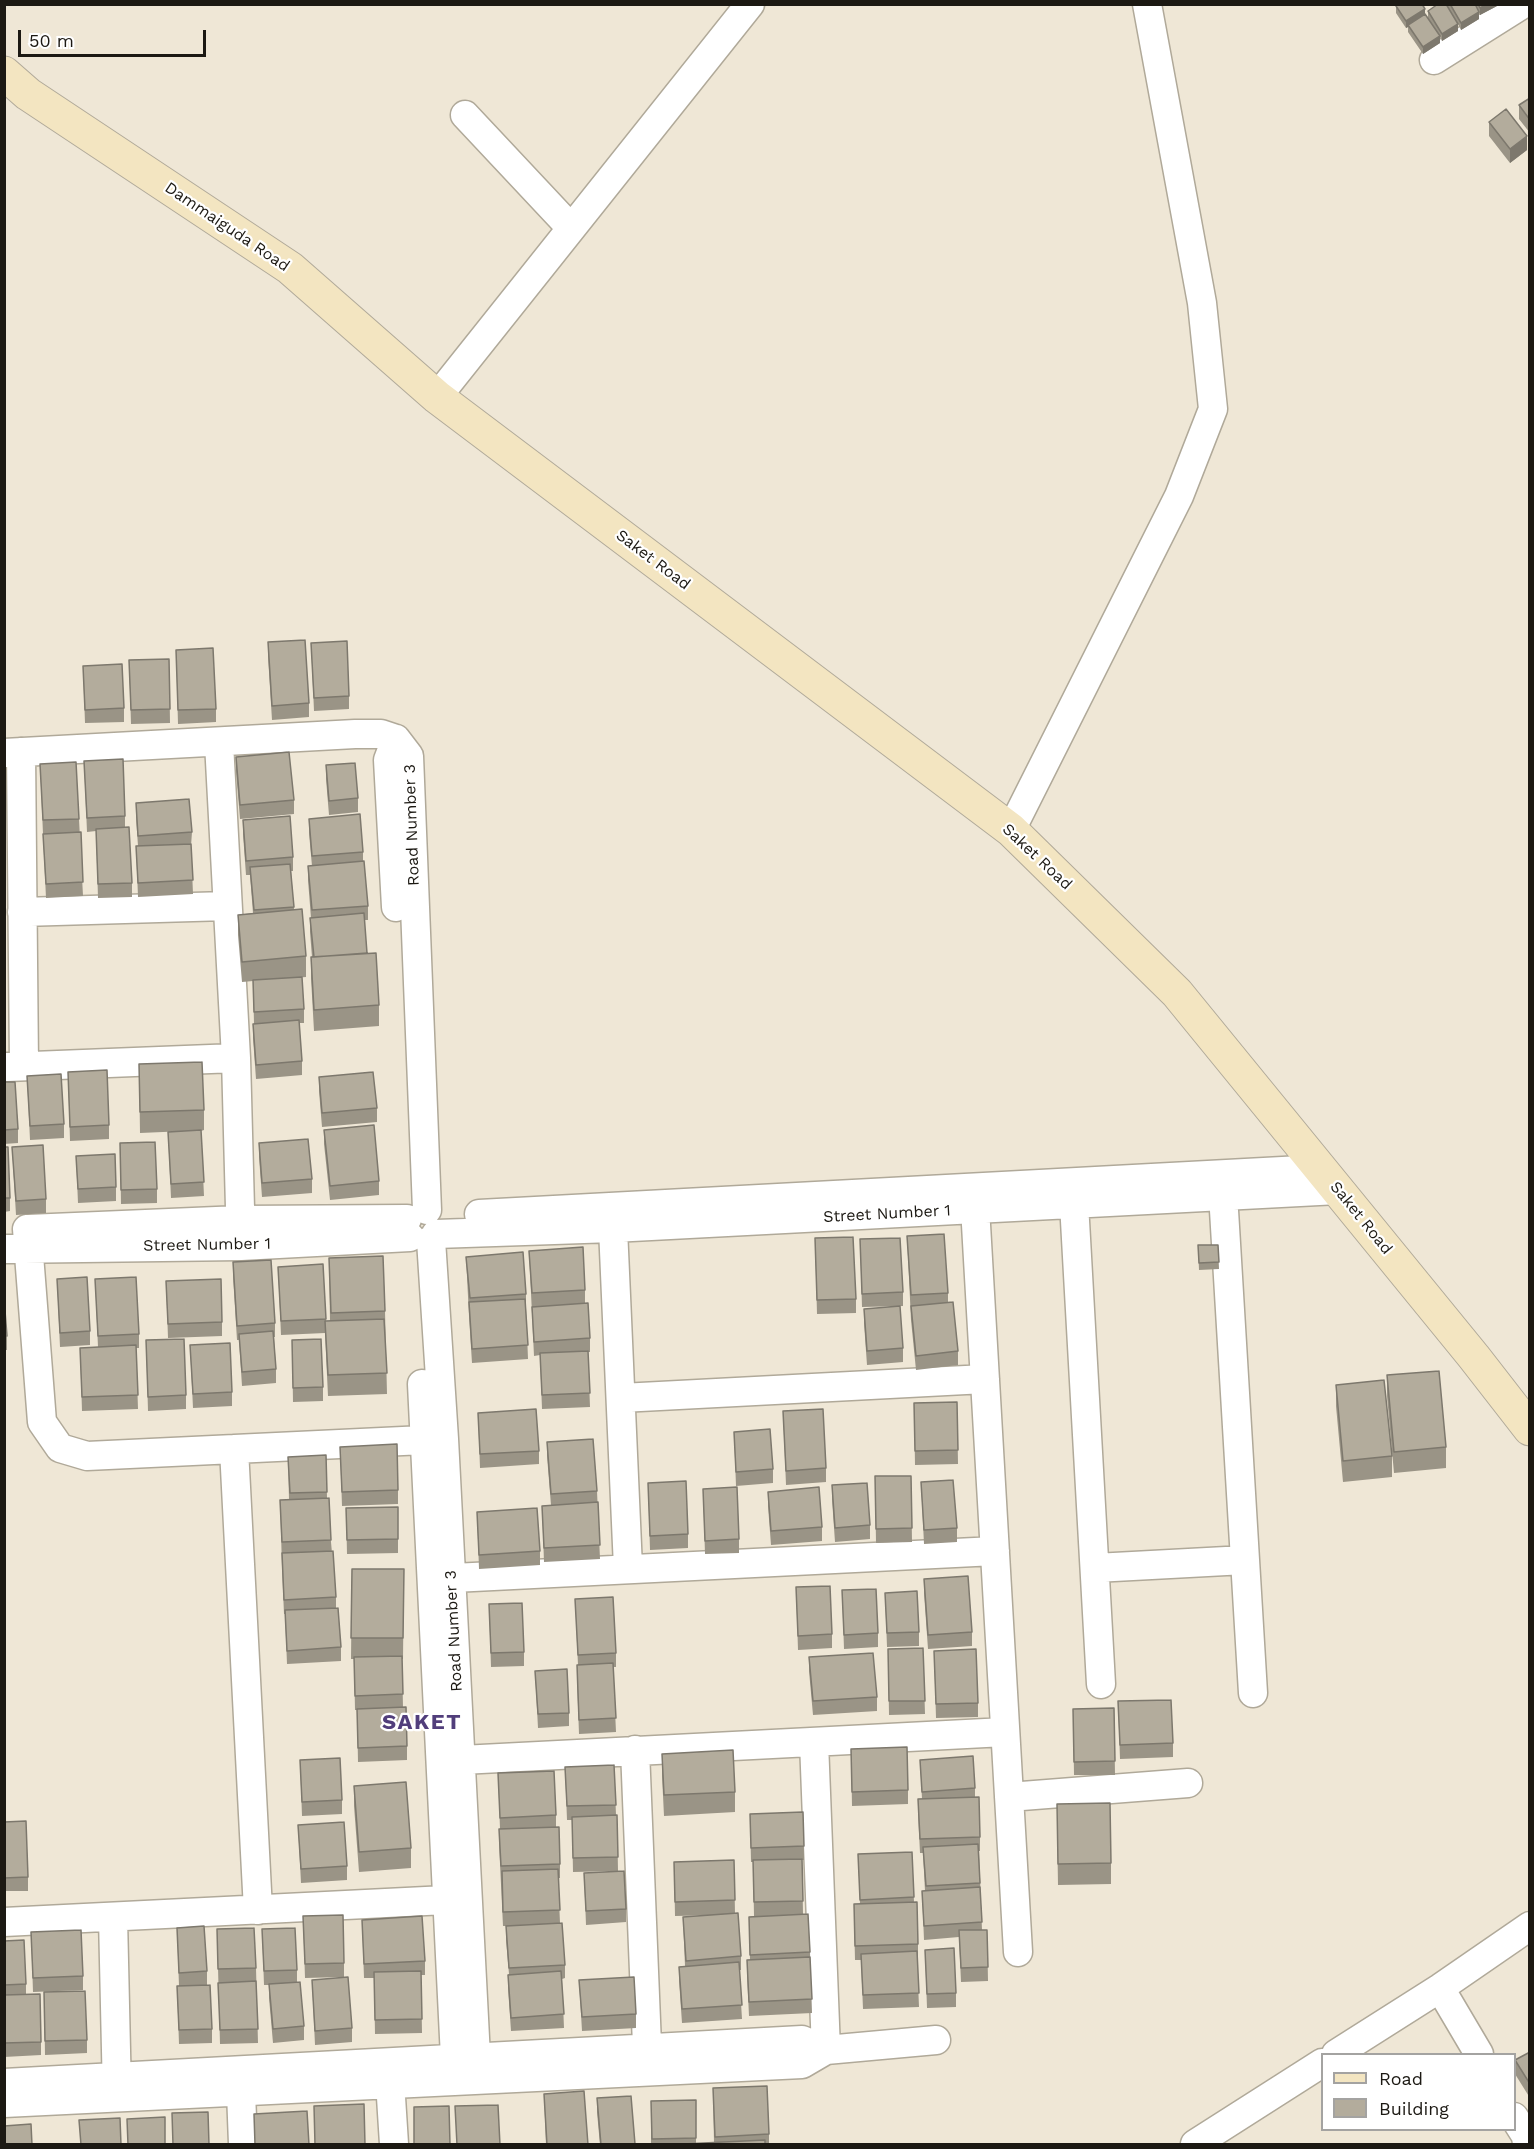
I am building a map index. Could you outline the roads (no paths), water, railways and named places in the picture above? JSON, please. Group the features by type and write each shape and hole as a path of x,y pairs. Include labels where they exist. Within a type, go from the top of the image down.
{"street":[{"path":"437,398 750,4"},
{"path":"1011,830 1179,496 1213,409 1202,303 1147,4"},
{"path":"1434,60 1523,4"},
{"name":"Dammaiguda Road","path":"4,74 28,94 290,268 437,398"},
{"path":"465,116 572,228"},
{"name":"Saket Road","path":"437,398 1011,830 1177,993 1530,1429"},
{"name":"Road Number 3","path":"219,743 355,734 381,734 396,739 388,760 422,1227 466,2070"},
{"path":"236,1058 14,1067 22,912 13,752 219,743 236,1058 241,1233"},
{"path":"22,912 227,906"},
{"name":"Street Number 1","path":"16,1239 422,1227 613,1228 975,1198 1329,1179"},
{"path":"1223,1185 1253,1693"},
{"name":"Street Number 1","path":"422,1227 611,1205 975,1198 1074,1203 1223,1185"},
{"path":"975,1198 1018,1952"},
{"path":"1074,1203 1101,1684"},
{"name":"Road Number 3","path":"422,1227 424,1440 441,1579"},
{"path":"613,1228 628,1568"},
{"path":"16,1239 42,1422 60,1448 87,1456 424,1440"},
{"path":"621,1398 985,1379"},
{"path":"234,1449 258,1910"},
{"path":"441,1579 994,1551"},
{"path":"1095,1568 1245,1560"},
{"path":"450,1760 1005,1732"},
{"path":"814,1742 826,2050"},
{"path":"635,1750 647,2061"},
{"name":"Road Number 3","path":"450,1760 446,1900 466,2070"},
{"path":"1009,1797 1188,1784"},
{"path":"4,1922 446,1900"},
{"path":"113,1917 117,2087"},
{"path":"1339,2053 1530,1926"},
{"path":"1440,1988 1478,2053"},
{"path":"4,2103 117,2087 647,2061 802,2064 826,2050 936,2040"},
{"path":"1208,2141 1321,2064"},
{"path":"4,2082 241,2092 389,2074"},
{"path":"389,2074 394,2145"},
{"path":"241,2092 243,2145"},
{"path":"1516,2119 1526,2136 1527,2145"}],"district":[{"name":"SAKET","path":"422,1723"}]}
